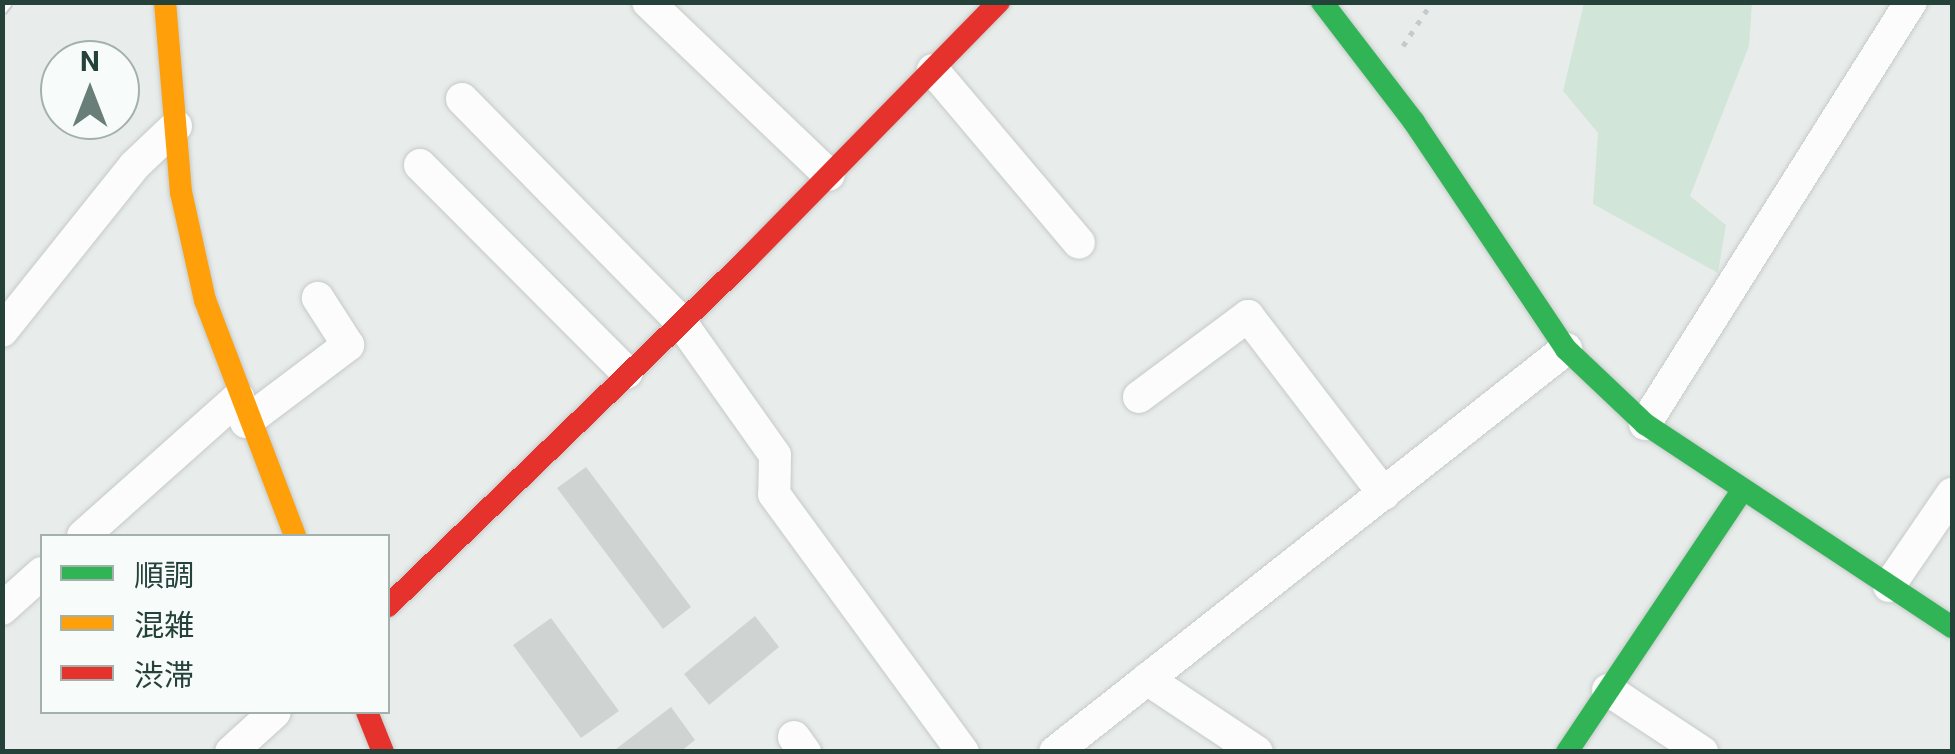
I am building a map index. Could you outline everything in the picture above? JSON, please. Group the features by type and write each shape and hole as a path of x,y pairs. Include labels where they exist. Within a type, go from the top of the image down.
{"street":[{"path":"165,2 181,192 205,300 242,410 294,534"},
{"path":"648,2 829,175"},
{"path":"390,604 829,175 999,2"},
{"path":"1322,2 1384,82 1566,349 1645,424 1741,492 1952,627"},
{"path":"1645,424 1911,2"},
{"path":"932,70 1079,242"},
{"path":"462,99 680,321 775,455 774,494 963,752"},
{"path":"2,331 134,166 176,126"},
{"path":"420,165 627,372"},
{"path":"87,534 242,410 348,345 318,298"},
{"path":"1140,397 1248,316 1384,494"},
{"path":"1055,752 1566,349"},
{"path":"1566,752 1741,492"},
{"path":"1889,586 1952,494"},
{"path":"2,609 40,575"},
{"path":"1147,679 1257,752"},
{"path":"1608,690 1702,752"},
{"path":"231,752 273,714"},
{"path":"368,714 383,752"}],"path":[{"path":"1384,82 1432,2"}],"green space":[{"path":"1584,3 1752,3 1749,46 1690,196 1726,225 1718,273 1593,204 1598,133 1563,91"}],"building":[{"path":"586,467 691,607 663,629 557,488"},
{"path":"755,616 779,647 709,705 684,674"},
{"path":"551,618 619,711 581,738 513,645"},
{"path":"671,707 695,740 680,752 612,752"}],"railway":[{"path":"2,11 9,2"}],"traffic: fast":[{"path":"1322,2 1414,122 1566,349 1645,424 1952,627"},
{"path":"1567,752 1741,492"}],"traffic: slow":[{"path":"165,2 181,192 205,300 294,534"}],"traffic: jam":[{"path":"390,604 747,259 999,2"},
{"path":"368,714 383,752"}]}
